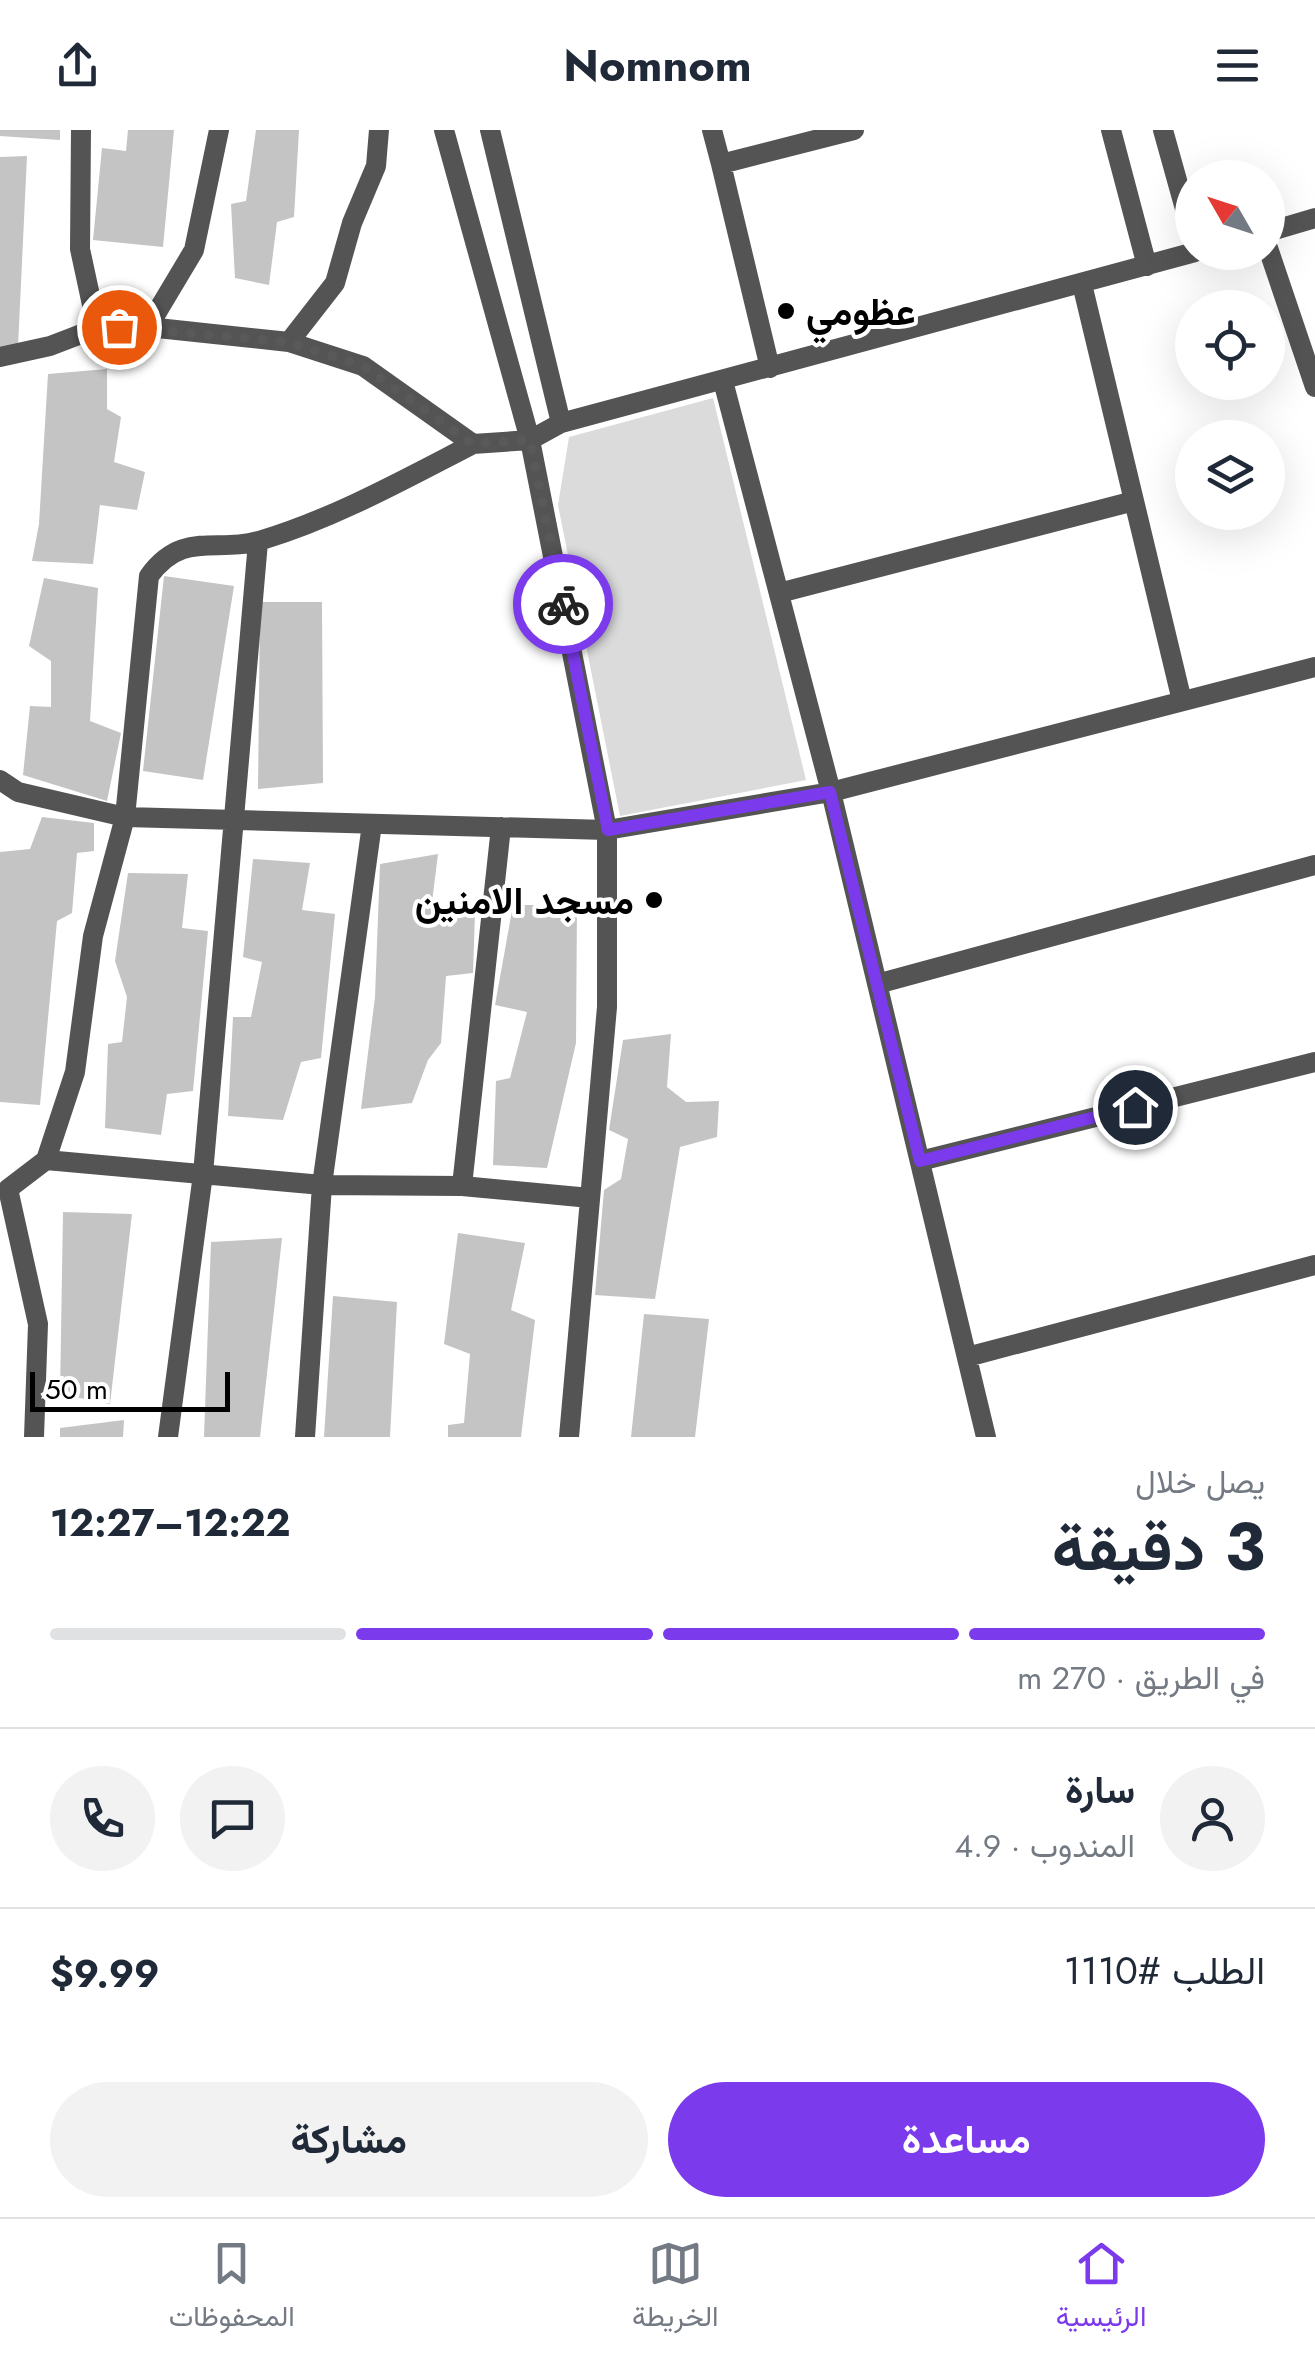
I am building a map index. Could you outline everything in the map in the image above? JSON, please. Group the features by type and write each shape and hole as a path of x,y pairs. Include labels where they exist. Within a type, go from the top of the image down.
{"street":[{"path":"81,130 80,249 97,328"},
{"path":"148,327 194,250 219,130"},
{"path":"288,342 335,284 352,223 376,166 379,130"},
{"path":"444,130 530,440 608,830 607,1007 569,1437"},
{"path":"490,130 561,423"},
{"path":"712,130 770,368"},
{"path":"721,164 854,130"},
{"path":"1111,130 1147,266"},
{"path":"1163,130 1175,173"},
{"path":"1285,227 1315,218"},
{"path":"46,1160 75,1072 92,936 125,817 150,576 162,558 192,545 258,542 372,496 473,444 530,440 561,423 1175,258"},
{"path":"1275,270 1315,386"},
{"path":"1082,284 1182,701"},
{"path":"0,357 50,346 97,328 148,327 288,342 363,366 473,444"},
{"path":"723,381 830,792 986,1437"},
{"path":"778,593 1134,501"},
{"path":"168,1437 203,1174 258,542"},
{"path":"0,780 18,792 125,817 608,830 830,792 1315,666"},
{"path":"305,1437 322,1185 372,824"},
{"path":"462,1186 501,827"},
{"path":"877,984 1315,865"},
{"path":"920,1161 1315,1062"},
{"path":"34,1437 38,1324 3,1186 46,1160 322,1185 462,1186 590,1198"},
{"path":"967,1358 1315,1265"}],"shaded area":[{"path":"713,398 806,780 620,816 558,505 569,437"}],"building":[{"path":"0,130 60,130 60,140 0,136"},
{"path":"128,130 174,130 163,247 93,240 102,148 126,151"},
{"path":"256,130 299,130 294,217 277,222 269,285 235,278 231,204 246,201"},
{"path":"27,156 18,347 0,347 0,157"},
{"path":"107,369 107,409 121,417 114,462 145,472 137,510 100,505 93,564 32,561 39,524 48,374"},
{"path":"164,576 234,586 203,780 143,771"},
{"path":"44,578 98,588 90,721 121,733 107,801 23,775 30,706 51,707 51,661 29,646"},
{"path":"260,602 322,602 323,783 258,789"},
{"path":"42,817 94,823 94,851 77,853 72,913 57,921 40,1105 0,1102 0,852 30,849"},
{"path":"438,854 431,910 475,913 473,973 446,976 441,1043 428,1060 412,1103 361,1109 375,997 380,864"},
{"path":"253,859 310,863 302,910 335,914 321,1058 301,1062 283,1120 228,1116 233,1017 251,1017 262,962 243,957"},
{"path":"128,873 188,874 182,928 208,931 193,1091 167,1094 161,1135 105,1128 108,1044 122,1042 127,997 115,961"},
{"path":"513,905 577,905 576,1043 547,1168 493,1165 496,1081 510,1078 527,1012 495,1005"},
{"path":"671,1034 667,1087 686,1102 719,1101 717,1137 680,1147 655,1299 595,1295 604,1190 621,1179 628,1139 609,1130 623,1040"},
{"path":"63,1212 132,1214 110,1404 60,1394"},
{"path":"458,1233 525,1243 511,1310 535,1320 521,1437 448,1437 448,1425 464,1423 470,1354 444,1344"},
{"path":"282,1238 260,1437 204,1437 211,1242"},
{"path":"333,1296 397,1302 390,1437 324,1437"},
{"path":"644,1314 709,1319 695,1437 631,1437"},
{"path":"124,1420 123,1437 60,1437 60,1428"}],"way so far":[{"path":"119,327 288,342 363,366 473,444 530,440 563,604"}],"place":[{"name":"عظومي","path":"786,311"},
{"name":"مسجد الامنين","path":"654,900"}],"route":[{"path":"563,604 608,830 830,792 920,1161 1135,1107"}]}
